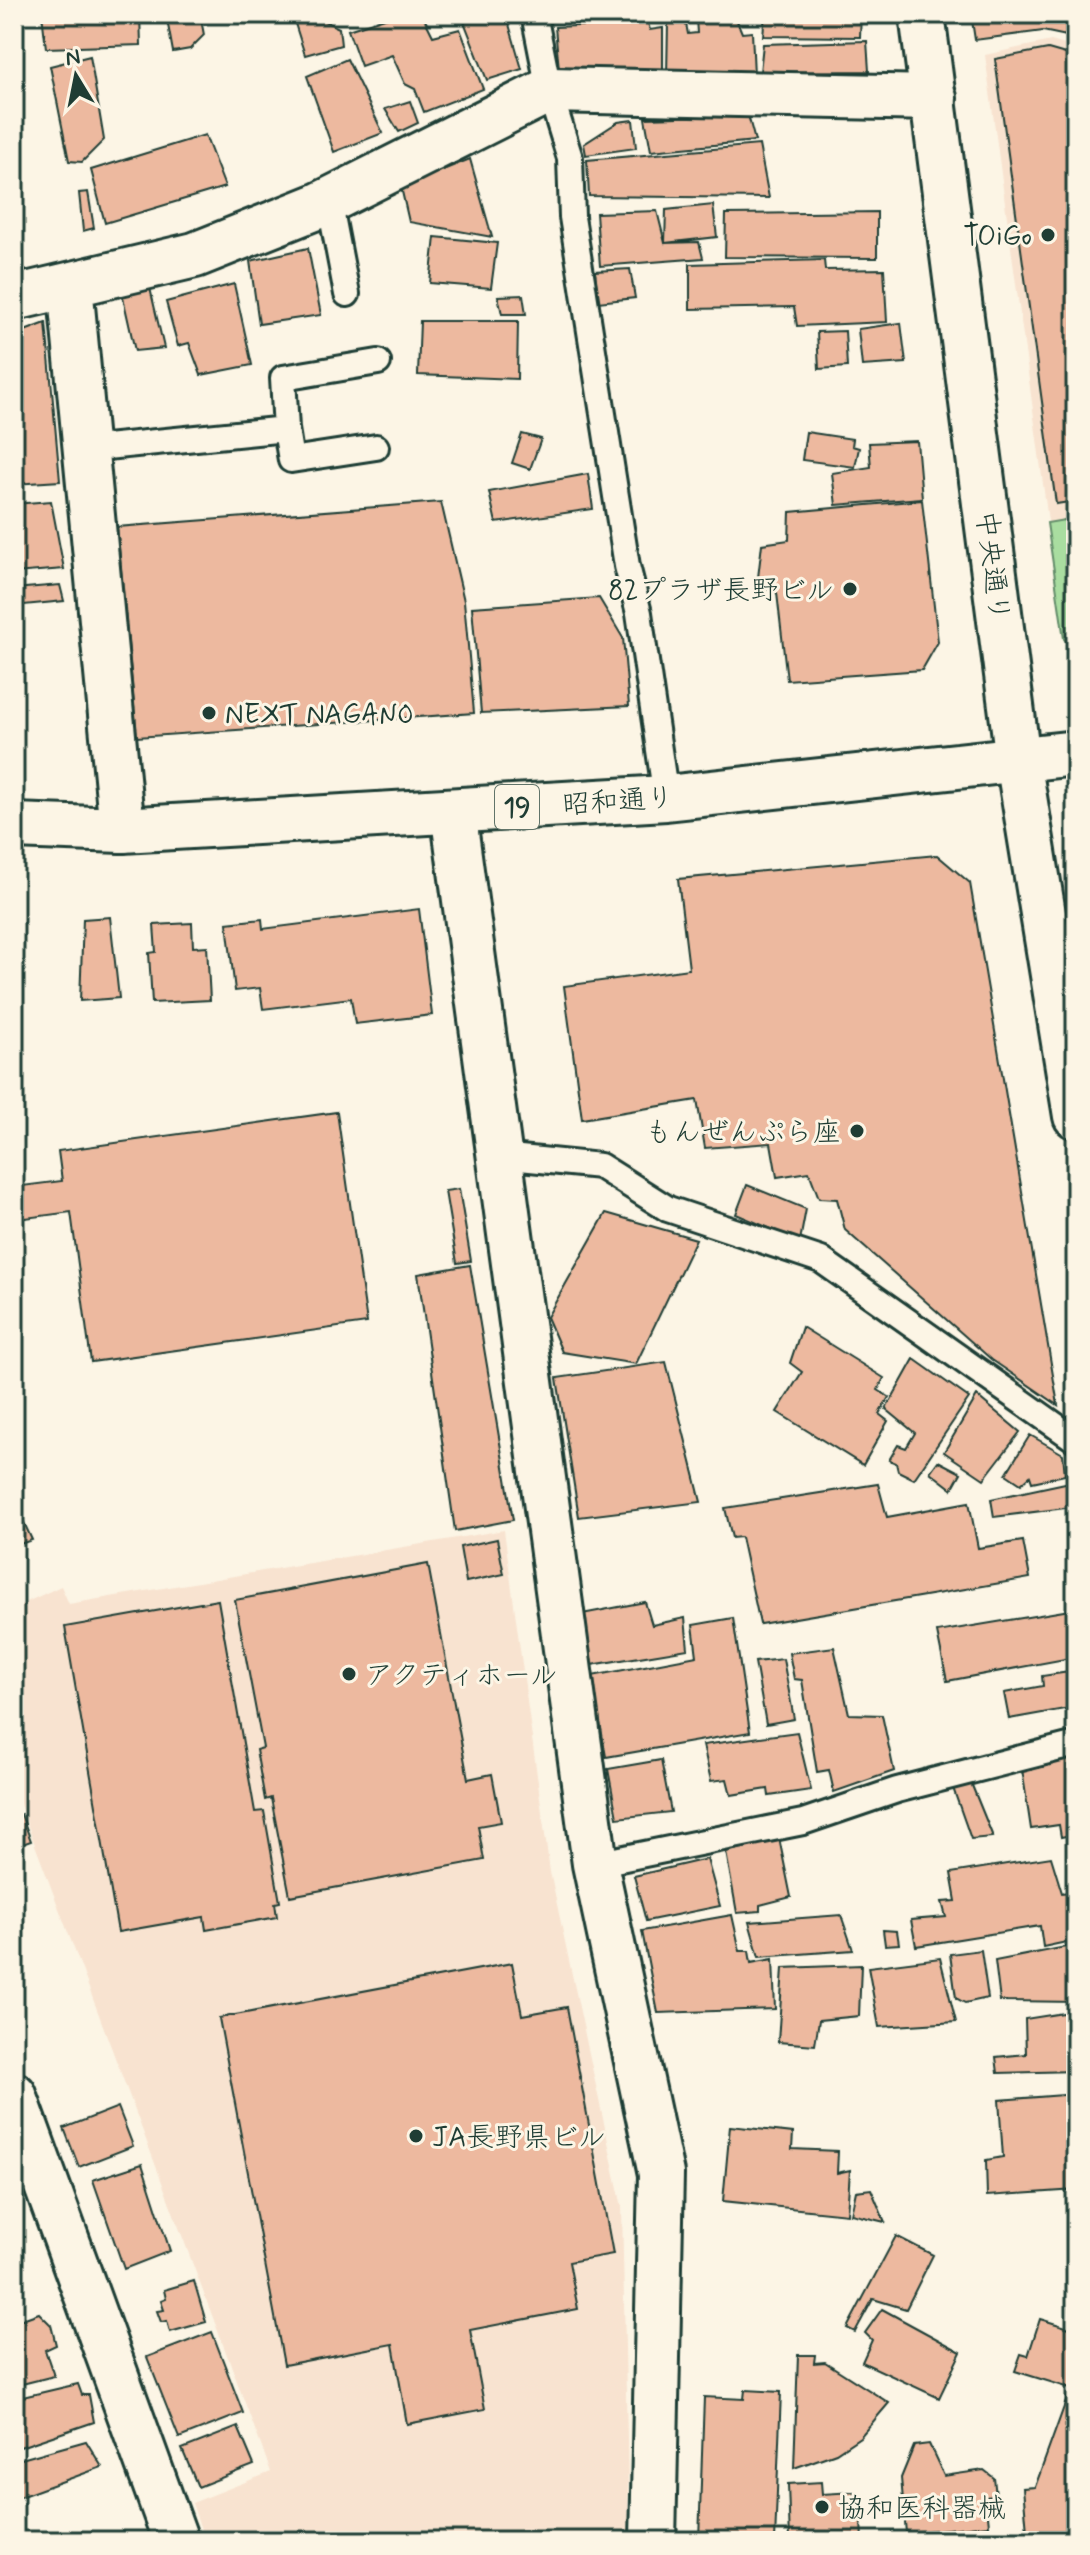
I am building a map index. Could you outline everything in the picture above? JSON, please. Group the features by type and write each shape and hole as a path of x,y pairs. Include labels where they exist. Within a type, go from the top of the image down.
{"main road":[{"name":"中央通り","path":"922,14 1018,760 1076,1116"},
{"path":"14,298 195,255 329,200 549,90 934,98"},
{"path":"70,285 122,830"},
{"name":"昭和通り","path":"14,826 122,830 666,798 1076,753"},
{"path":"453,811 595,1864 661,2174 653,2541"},
{"path":"14,2095 176,2541"}],"lane":[{"path":"534,14 549,90 570,158 572,217 627,566 639,613 666,798"},
{"path":"329,200 347,294"},
{"path":"376,447 291,460 283,378 378,362"},
{"path":"86,449 286,429"},
{"path":"500,1156 600,1166 668,1209 821,1260 1076,1440"},
{"path":"595,1864 803,1822 897,1790 1076,1744"}],"shaded area":[{"name":"TOiGo","path":"1051,41 1076,48 1076,649 1064,639 985,55"},
{"path":"504,1530 550,1872 622,2207 629,2533 622,2541 205,2541 192,2503 271,2472 14,1789 14,1608 61,1586 69,1604"}],"green space":[{"path":"1076,518 1076,649 1064,639 1047,523"}],"building":[{"path":"42,14 140,14 141,45 46,48"},
{"path":"166,14 200,14 204,35 190,49 173,52"},
{"path":"292,14 310,14 339,28 341,45 305,55"},
{"path":"397,14 422,14 433,36 460,29 483,89 424,112 415,89 405,84 392,55 361,66 348,30"},
{"path":"461,14 506,14 522,69 487,80"},
{"path":"569,14 629,14 629,19 570,22"},
{"path":"765,14 861,14 860,37 763,36"},
{"path":"971,14 1076,14 1076,38 1043,31 975,40"},
{"path":"735,16 742,33 752,32 754,75 667,76 668,23 686,24 688,34 697,33 696,19"},
{"path":"648,23 650,30 663,28 663,76 560,80 555,27"},
{"path":"867,41 869,71 760,72 763,44"},
{"name":"TOiGo","path":"1048,49 1076,57 1076,501 1056,504 995,59"},
{"path":"90,56 104,140 82,162 69,161 50,66"},
{"path":"347,59 383,133 334,152 307,76"},
{"path":"410,101 418,123 399,132 385,109"},
{"path":"748,115 755,141 651,151 645,118"},
{"path":"633,120 636,148 586,155 584,144 618,122"},
{"path":"205,135 225,187 105,223 91,170"},
{"path":"759,145 769,198 589,196 587,160"},
{"path":"470,159 492,237 409,222 401,187"},
{"path":"88,192 94,228 83,231 79,193"},
{"path":"713,205 717,237 665,243 666,210"},
{"path":"657,211 665,243 699,242 703,258 600,266 596,213"},
{"path":"877,212 877,258 725,257 726,214"},
{"path":"435,237 497,243 491,288 430,283"},
{"path":"308,248 321,315 259,324 250,261"},
{"path":"824,260 825,270 884,269 887,322 797,326 794,307 690,309 690,264"},
{"path":"630,269 635,298 598,302 595,271"},
{"path":"234,284 252,365 201,375 189,343 178,346 166,302"},
{"path":"150,288 164,348 135,351 122,293"},
{"path":"523,295 526,314 502,314 498,296"},
{"path":"420,321 518,321 517,379 418,375"},
{"path":"46,323 60,481 14,484 14,335"},
{"path":"901,323 906,363 862,366 858,329"},
{"path":"845,331 847,367 819,369 817,332"},
{"path":"806,432 853,439 852,446 859,448 855,467 802,460"},
{"path":"522,434 541,439 530,469 512,463"},
{"path":"917,441 922,498 836,505 832,473 871,467 869,443"},
{"path":"588,474 593,509 496,523 489,492"},
{"name":"82プラザ長野ビル","path":"922,500 938,642 922,670 787,680 777,593 757,586 762,544 789,540 790,512"},
{"path":"51,501 64,569 14,573 14,504"},
{"path":"441,502 464,601 474,713 137,737 117,527"},
{"path":"60,585 64,601 14,606 14,589"},
{"path":"599,598 623,638 629,706 481,713 472,607"},
{"name":"もんぜんぷら座","path":"937,855 970,883 1058,1405 992,1360 845,1230 837,1199 819,1198 809,1172 777,1177 771,1143 705,1148 697,1100 582,1119 564,986 689,969 678,879"},
{"path":"419,909 432,1015 355,1024 351,998 263,1009 260,988 235,991 227,923 262,919 263,929"},
{"path":"110,917 119,998 80,1001 83,919"},
{"path":"192,923 193,947 207,946 210,1000 152,1003 149,953 156,952 154,925"},
{"path":"337,1112 367,1323 91,1362 71,1212 18,1219 14,1187 62,1181 58,1151"},
{"path":"747,1185 806,1209 800,1241 736,1214"},
{"path":"459,1189 471,1261 457,1263 445,1191"},
{"path":"606,1213 696,1239 636,1364 562,1352 547,1317"},
{"path":"470,1265 513,1520 455,1531 418,1274"},
{"path":"802,1327 884,1378 878,1390 889,1397 879,1414 888,1421 863,1465 777,1412 802,1372 790,1363"},
{"path":"914,1359 969,1398 914,1479 898,1471 896,1463 889,1460 898,1445 906,1448 915,1433 886,1409"},
{"path":"666,1362 701,1502 579,1517 557,1378"},
{"path":"977,1396 1020,1432 984,1479 944,1452"},
{"path":"1030,1435 1063,1454 1065,1475 1032,1482 1030,1476 1021,1484 1006,1474"},
{"path":"938,1461 961,1473 952,1489 930,1472"},
{"path":"1070,1482 1074,1507 994,1517 991,1499"},
{"path":"878,1484 887,1517 969,1502 978,1548 1023,1541 1030,1578 760,1624 741,1537 732,1538 725,1508"},
{"path":"14,1501 32,1540 14,1546"},
{"path":"497,1539 504,1574 466,1582 460,1547"},
{"name":"アクティホール","path":"428,1564 468,1779 492,1774 501,1822 478,1826 484,1860 290,1896 271,1798 265,1800 256,1750 263,1748 235,1600"},
{"path":"218,1600 255,1812 264,1811 280,1902 275,1903 277,1917 206,1930 204,1917 118,1932 65,1627"},
{"path":"645,1602 652,1625 685,1618 688,1649 591,1665 582,1614"},
{"path":"1076,1609 1076,1657 947,1681 937,1632"},
{"path":"733,1618 750,1732 606,1757 592,1676 697,1656 693,1625"},
{"path":"834,1647 849,1714 882,1715 894,1771 834,1792 829,1770 817,1772 802,1680 794,1679 789,1653"},
{"path":"783,1659 794,1719 766,1724 755,1662"},
{"path":"1076,1671 1076,1707 1009,1719 1004,1693 1043,1686 1042,1676"},
{"path":"797,1732 811,1790 769,1796 768,1789 731,1795 727,1779 711,1781 703,1745"},
{"path":"1076,1755 1076,1834 1061,1837 1059,1825 1031,1829 1022,1769"},
{"path":"661,1760 671,1812 617,1818 608,1769"},
{"path":"971,1783 993,1837 971,1839 952,1785"},
{"path":"21,1814 31,1841 14,1847 14,1817"},
{"path":"779,1838 791,1897 760,1905 760,1911 737,1913 726,1852"},
{"path":"1076,1847 1076,1878 1070,1879 1067,1849"},
{"path":"1051,1857 1062,1893 1076,1891 1076,1940 1043,1947 1040,1926 916,1946 911,1920 946,1917 942,1902 956,1901 951,1873"},
{"path":"707,1859 720,1906 646,1921 634,1876"},
{"path":"732,1915 740,1951 749,1951 751,1963 773,1959 775,2009 658,2013 642,1931"},
{"path":"841,1915 853,1950 759,1957 749,1922"},
{"path":"883,1930 897,1931 899,1944 885,1945"},
{"path":"1076,1945 1076,2002 1000,2001 995,1961"},
{"path":"981,1950 988,1998 965,2003 956,1998 950,1954"},
{"path":"940,1958 956,2022 879,2027 868,1967"},
{"name":"JA長野県ビル","path":"512,1963 522,2015 567,2007 613,2254 569,2262 578,2309 470,2330 485,2409 407,2424 393,2344 284,2365 219,2018"},
{"path":"861,1965 859,2016 819,2020 815,2045 778,2042 783,1968"},
{"path":"1076,2011 1076,2071 998,2073 996,2057 1026,2054 1025,2019"},
{"path":"1076,2094 1076,2190 987,2196 986,2160 1003,2157 999,2100"},
{"path":"118,2107 133,2146 79,2167 64,2128"},
{"path":"730,2126 793,2133 792,2149 838,2151 837,2173 850,2170 847,2214 723,2201"},
{"path":"142,2164 170,2251 124,2269 93,2180"},
{"path":"871,2189 885,2222 851,2214 856,2191"},
{"path":"896,2236 933,2255 906,2309 873,2299 855,2332 847,2328"},
{"path":"1069,2272 1076,2272 1076,2326 1071,2324"},
{"path":"194,2281 206,2322 170,2332 167,2321 161,2322 157,2311 164,2310 161,2301 166,2299 164,2290"},
{"path":"882,2309 961,2352 939,2398 862,2362 872,2340 865,2333"},
{"path":"39,2313 51,2325 56,2345 45,2350 54,2376 14,2386 14,2322"},
{"path":"1040,2319 1076,2330 1076,2390 1015,2371 1021,2354 1028,2356"},
{"path":"212,2332 243,2413 179,2438 147,2357"},
{"path":"798,2355 815,2355 814,2363 825,2362 889,2403 860,2437 836,2453 794,2468"},
{"path":"78,2384 82,2395 89,2395 94,2422 14,2449 14,2399"},
{"path":"745,2390 781,2392 775,2541 699,2540 704,2397 744,2399"},
{"path":"1069,2393 1076,2395 1076,2539 1028,2541 1023,2488 1035,2487"},
{"path":"238,2427 254,2465 198,2487 182,2449"},
{"path":"86,2441 102,2467 14,2499 14,2461"},
{"path":"929,2444 944,2476 984,2470 994,2478 996,2496 986,2497 989,2525 906,2533 901,2478 914,2446"},
{"name":"協和医科器械","path":"821,2482 822,2494 854,2492 855,2521 861,2520 862,2540 790,2541 788,2484"}],"waterway":[{"path":"14,2268 20,2272"}],"place":[{"name":"TOiGo","path":"1048,235"},
{"name":"82プラザ長野ビル","path":"850,589"},
{"name":"NEXT NAGANO","path":"209,713"},
{"name":"もんぜんぷら座","path":"857,1131"},
{"name":"アクティホール","path":"349,1674"},
{"name":"JA長野県ビル","path":"416,2136"},
{"name":"協和医科器械","path":"822,2507"}]}
